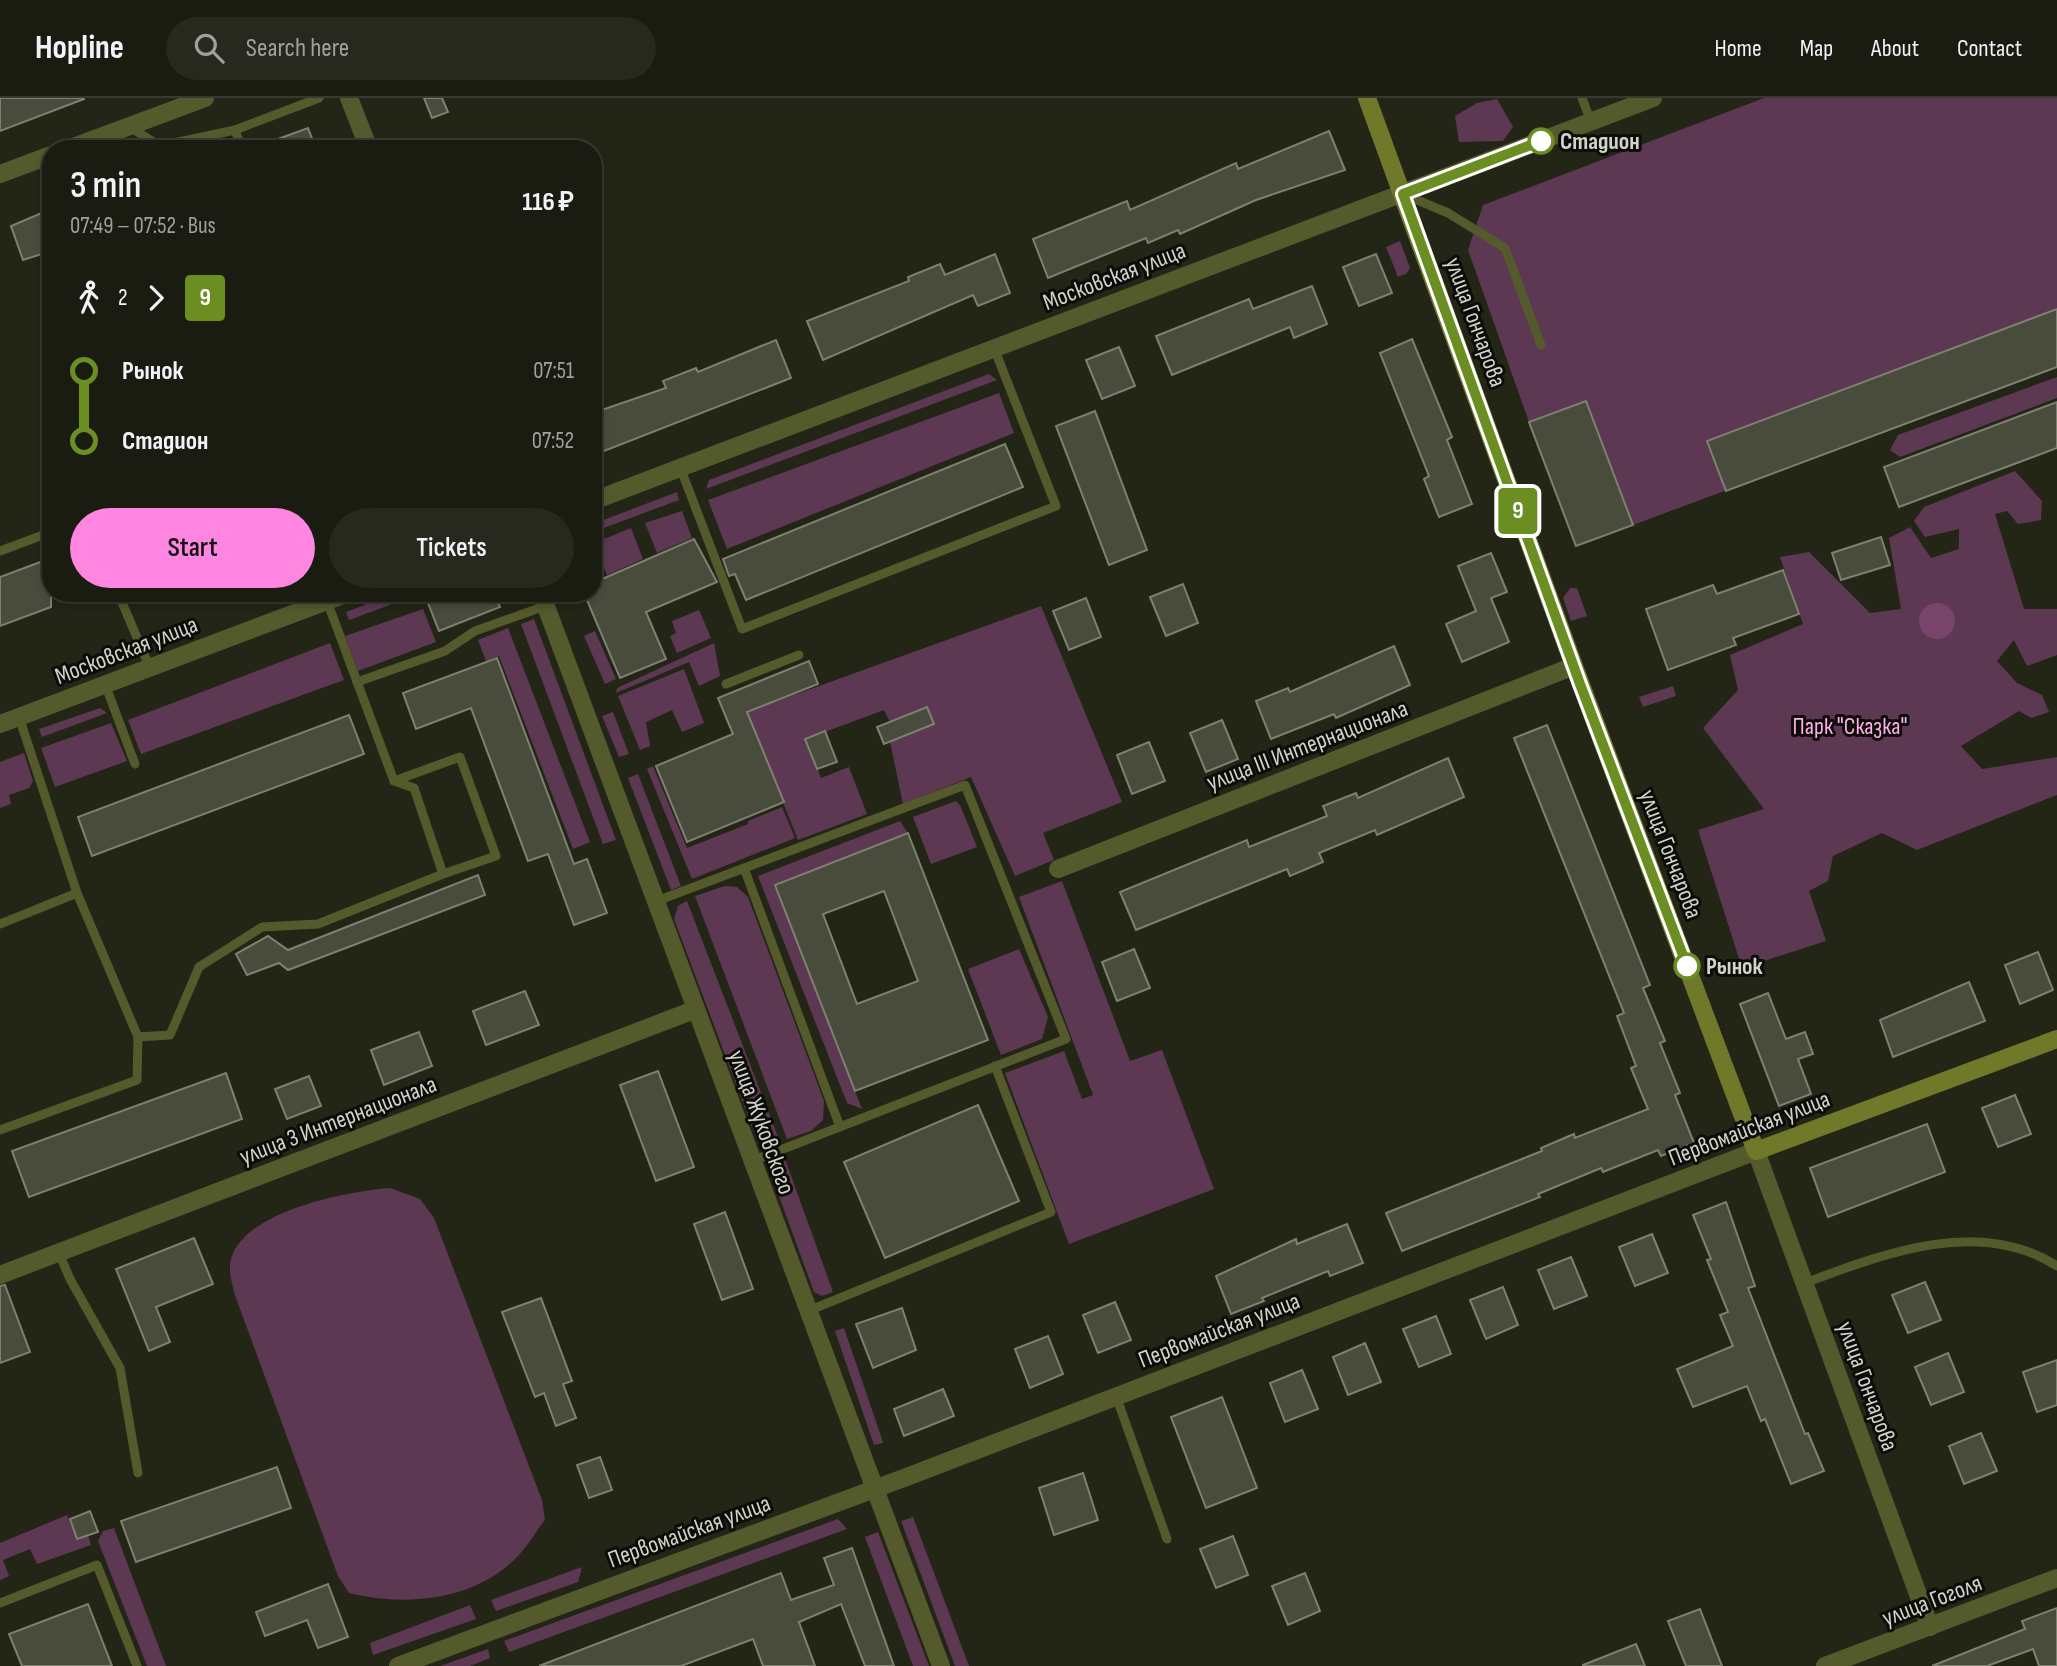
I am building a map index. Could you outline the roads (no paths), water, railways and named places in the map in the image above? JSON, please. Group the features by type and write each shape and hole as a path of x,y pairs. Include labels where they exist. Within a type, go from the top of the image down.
{"main road":[{"name":"улица Гончарова","path":"1367,98 1574,666 1756,1151"},
{"name":"Первомайская улица","path":"1756,1151 2057,1039"}],"street":[{"path":"91,140 205,98"},
{"path":"349,98 365,140"},
{"name":"Московская улица","path":"602,497 1653,98"},
{"path":"0,174 42,158"},
{"name":"Московская улица","path":"0,724 324,602"},
{"name":"улица Жуковского","path":"544,602 872,1490 941,1666"},
{"name":"улица III Интернационала","path":"1058,869 1574,666"},
{"name":"улица 3 Интернационала","path":"0,1275 694,1010"},
{"name":"улица Гончарова","path":"1756,1151 1930,1627"},
{"name":"Первомайская улица","path":"398,1666 872,1490 1756,1151"},
{"name":"улица Гоголя","path":"1825,1666 2057,1578"}],"lane":[{"path":"188,140 235,130 319,98"},
{"path":"1582,98 1591,122"},
{"path":"128,126 150,140"},
{"path":"235,130 239,140"},
{"path":"1403,194 1448,213 1505,248 1541,345"},
{"path":"680,467 742,629 1056,506 994,348"},
{"path":"0,551 42,535"},
{"path":"122,602 150,668"},
{"path":"327,602 394,781"},
{"path":"357,682 444,651 475,631 537,602"},
{"path":"726,684 799,655"},
{"path":"105,684 135,764"},
{"path":"0,1130 137,1080 138,1037 77,893 19,716"},
{"path":"138,1037 170,1035 199,967 262,927 318,924 496,856 460,757 394,781"},
{"path":"394,781 414,788 443,874"},
{"path":"654,902 965,785 1066,1039 750,1162"},
{"path":"744,868 841,1127"},
{"path":"0,924 77,893"},
{"path":"807,1312 1051,1212 995,1066"},
{"path":"1805,1283 1888,1254 1972,1241 2020,1248 2057,1266"},
{"path":"59,1253 70,1279 120,1368 138,1473"},
{"path":"1116,1396 1167,1539"},
{"path":"0,1603 97,1565 137,1666"}],"place":[{"name":"Стадион","path":"1541,141"},
{"name":"Рынок","path":"1687,966"}],"park label":[{"name":"Парк \"Сказка\"","path":"1850,726"}]}
